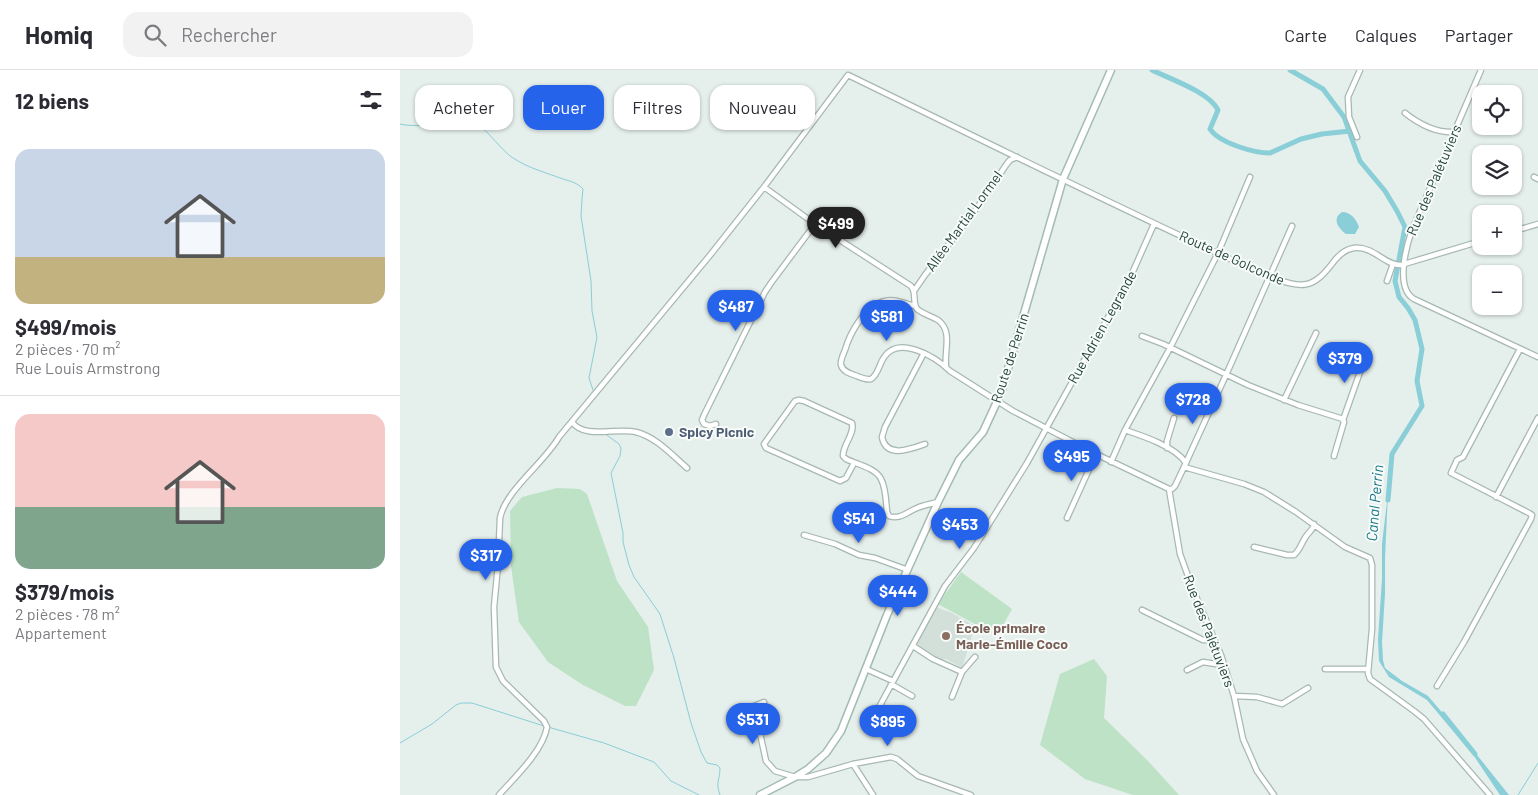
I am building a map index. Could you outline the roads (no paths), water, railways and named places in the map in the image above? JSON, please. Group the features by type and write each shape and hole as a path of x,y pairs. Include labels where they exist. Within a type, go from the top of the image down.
{"main road":[{"name":"Route de Perrin","path":"760,795 795,777 813,764 826,753 837,739 887,615 938,502 959,460 983,432 998,400 1063,179 1111,70"}],"street":[{"path":"1356,137 1349,117 1348,97 1360,70"},
{"name":"Rue des Palétuviers","path":"1481,70 1412,230 1404,264 1404,288 1410,298 1538,357"},
{"name":"Route de Golconde","path":"764,187 848,75 1154,224 1269,277 1293,284 1308,284 1319,280 1341,254 1354,248 1366,249 1398,265 1472,244"},
{"path":"1405,113 1424,125 1447,133 1454,132"},
{"name":"Allée Martial Lormel","path":"914,291 983,200 1006,165 1012,158 1019,157"},
{"path":"1111,462 1125,430 1170,348 1218,253 1250,177"},
{"path":"499,795 534,753 543,739 546,727 503,682 496,667 494,607 502,511 523,481 764,187 815,224 909,284 914,291 915,306 919,311 938,321 945,329 947,337 946,366"},
{"path":"1522,228 1538,223"},
{"path":"716,424 710,426 704,424 702,420 704,415 771,282 815,224"},
{"name":"Rue Adrien Legrande","path":"872,720 945,586 974,548 1027,463 1130,278 1154,224"},
{"path":"915,306 890,300 881,302 861,318 852,332 842,360 841,366 844,370 867,380 874,378 882,360 890,351 904,348 924,353 998,400 1013,412 1111,462 1172,489 1185,465 1292,226"},
{"path":"1387,281 1393,264"},
{"path":"1284,400 1316,333"},
{"path":"1142,336 1284,400 1344,420"},
{"path":"1437,686 1464,642 1532,519 1532,515 1529,513 1452,474 1457,460 1462,458 1520,349"},
{"path":"924,353 885,427 882,437 886,446 896,451 910,450 925,444"},
{"path":"1334,456 1366,355"},
{"path":"854,463 846,478 840,480 766,448 764,444 793,403 800,400 852,423 853,430 843,454 846,459 873,471 882,481 887,512 891,516 899,517 916,508 938,502"},
{"path":"1167,448 1167,441 1174,418"},
{"path":"1496,497 1538,418"},
{"path":"572,422 578,429 587,432 621,430 643,435 662,447 687,468"},
{"path":"1125,430 1167,448 1181,457 1185,465 1253,486 1314,524 1344,547 1367,556 1371,560 1372,629 1368,669 1370,679 1424,719 1490,795"},
{"path":"1067,518 1096,454"},
{"name":"Rue des Palétuviers","path":"1169,489 1180,554 1221,655 1234,696 1246,747 1257,771 1274,795"},
{"path":"1254,547 1294,555 1300,549 1314,524"},
{"path":"804,535 908,570"},
{"path":"1142,610 1202,640 1208,640 1212,636"},
{"path":"913,646 962,672"},
{"path":"1187,670 1200,663 1217,663 1221,655"},
{"path":"952,697 962,672 974,657"},
{"path":"866,669 912,696"},
{"path":"1325,669 1368,669"},
{"path":"1234,696 1257,697 1282,704 1308,688"},
{"path":"764,702 754,706 753,709 766,761 775,771 795,777 808,777 853,764 893,757 918,776 971,795"},
{"path":"853,764 873,795"}],"water":[{"path":"1342,212 1353,216 1356,221 1359,227 1355,234 1346,234 1337,224 1337,218"},
{"path":"1388,493 1382,642 1385,668 1402,681 1428,696 1509,795 1500,795 1474,756 1427,700 1389,677 1379,661 1378,639 1382,544"}],"waterway":[{"path":"1152,70 1206,97 1218,110 1210,129 1221,139 1246,149 1270,153 1301,139 1322,134 1350,131"},
{"name":"Canal Perrin","path":"1290,70 1323,89 1344,117 1360,161 1385,191 1405,227 1395,281 1399,297 1415,320 1422,349 1417,381 1422,406 1392,454 1388,500"},
{"path":"400,124 431,125 456,118 471,120 519,162 574,182 583,189 581,216 591,281 592,311 597,337 589,378 593,390"},
{"path":"604,433 619,444 621,448 620,456 611,473 629,565 634,577 660,614 701,752 707,763 717,765 720,768 718,784 720,795"},
{"path":"400,743 432,724 461,703 472,703 544,726"},
{"name":"Canal Perrin","path":"1443,714 1475,754"},
{"path":"548,727 604,743 654,762 671,781 699,795"},
{"path":"1518,795 1538,763"}],"place":[{"name":"Spicy Picnic","path":"669,432"},
{"name":"École primaire Marie-Émilie Coco","path":"946,636"}]}
